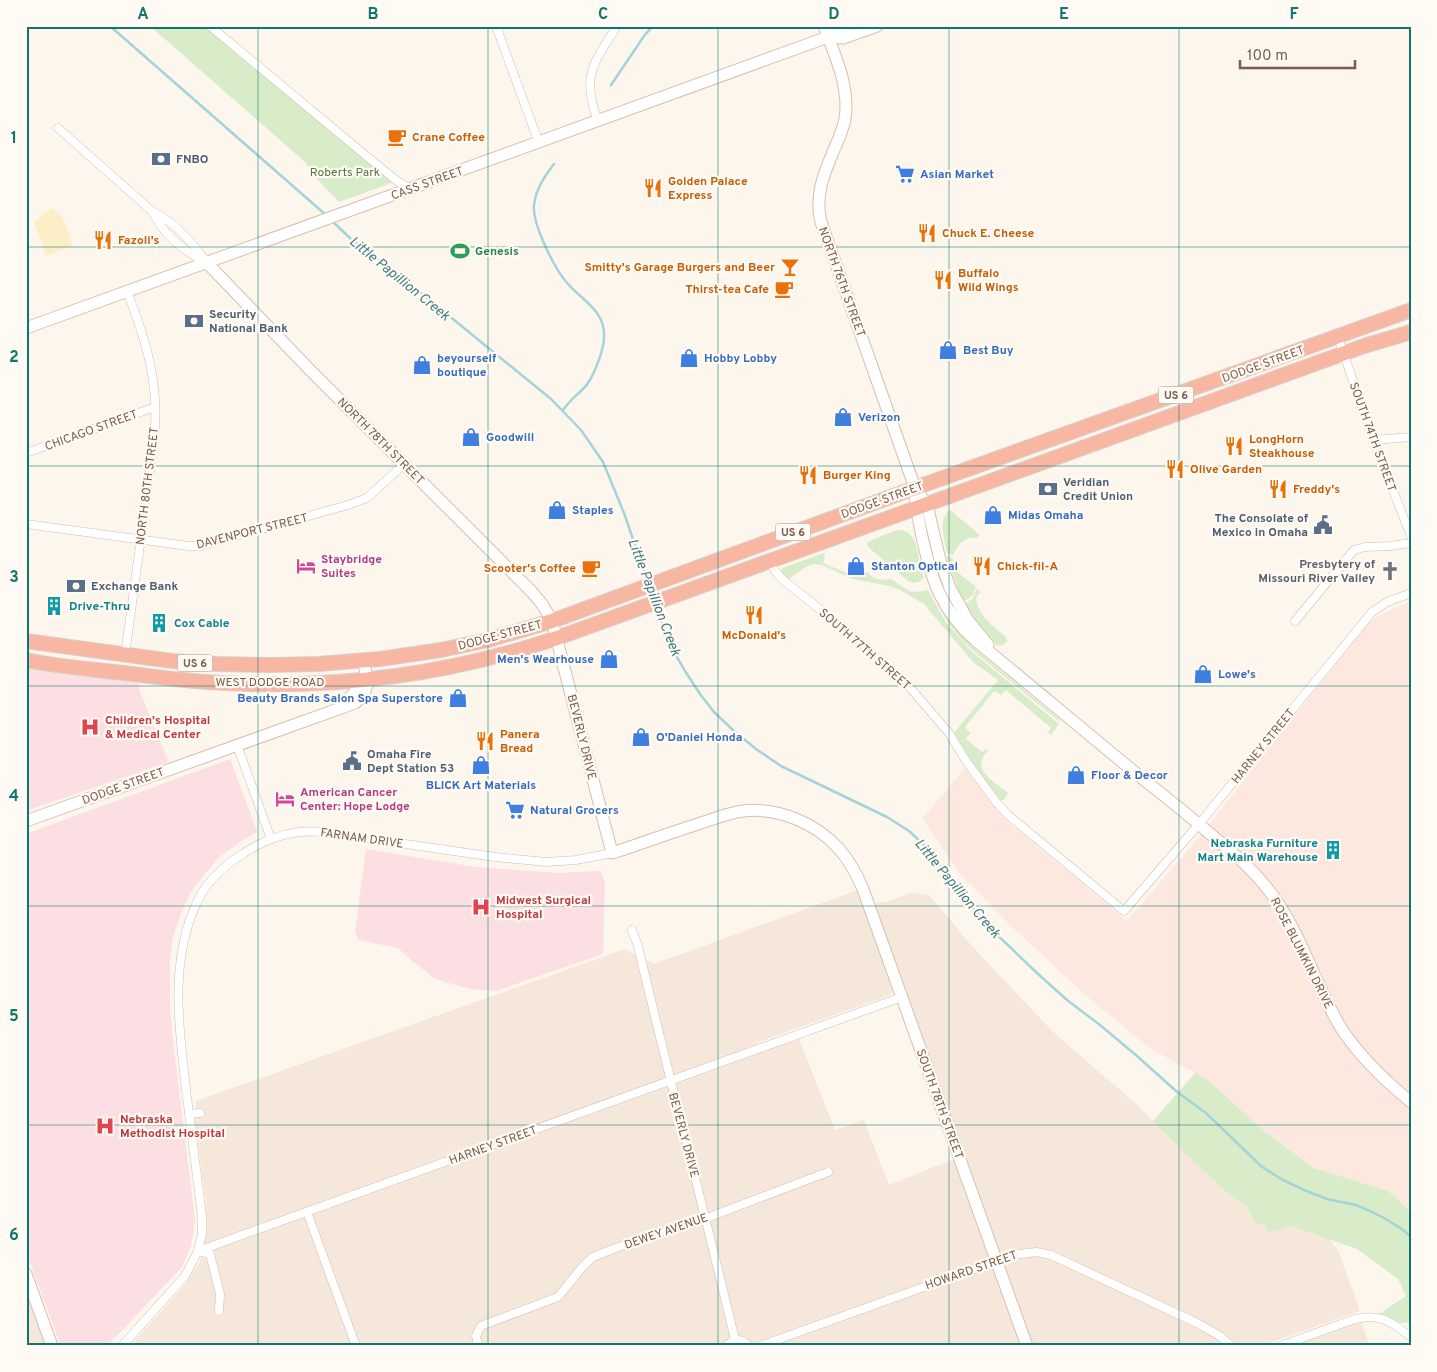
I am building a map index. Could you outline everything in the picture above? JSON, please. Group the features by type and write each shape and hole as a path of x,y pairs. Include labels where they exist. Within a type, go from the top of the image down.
{"highway":[{"name":"DODGE STREET","path":"364,661 406,656 466,645 552,621 1411,310"},
{"name":"DODGE STREET","path":"366,680 436,670 509,654 634,611 1344,354 1411,332"},
{"name":"WEST DODGE ROAD","path":"26,641 195,663 244,665 364,661"},
{"name":"WEST DODGE ROAD","path":"26,660 53,666 224,683 278,685 366,680"}],"main road":[{"name":"CASS STREET","path":"26,328 539,143 826,32 846,26"},
{"name":"CASS STREET","path":"826,32 843,38 876,26"},
{"name":"NORTH 76TH STREET","path":"826,32 842,77 846,107 843,126 820,184 819,214 825,236 922,507"},
{"name":"NORTH 78TH STREET","path":"207,263 266,326 531,591 542,604 552,621"},
{"name":"ROSE BLUMKIN DRIVE","path":"922,507 950,588 967,619 1000,660 1238,857 1267,888 1286,917 1334,1014 1349,1039 1365,1061 1411,1102"},
{"name":"BEVERLY DRIVE","path":"552,621 612,853"},
{"path":"364,661 366,680"},
{"name":"DODGE STREET","path":"26,821 332,711 348,699 366,680"},
{"name":"FARNAM DRIVE","path":"612,853 730,814 745,811 761,811 784,815 814,828 834,844 850,864"},
{"name":"SOUTH 78TH STREET","path":"850,864 863,889 1027,1346"},
{"path":"26,1274 52,1346"}],"street":[{"path":"210,26 371,160 397,181 411,189"},
{"path":"496,26 539,143"},
{"path":"598,121 590,97 590,77 601,52 617,26"},
{"path":"58,128 153,212 170,222 207,263"},
{"name":"NORTH 80TH STREET","path":"125,655 155,436 153,374 149,354 127,291"},
{"name":"SOUTH 74TH STREET","path":"1338,337 1373,440 1411,536"},
{"name":"CHICAGO STREET","path":"26,453 155,407"},
{"path":"1373,440 1411,436"},
{"name":"DAVENPORT STREET","path":"26,524 191,547 202,546 367,498 404,464"},
{"path":"1404,518 1411,524"},
{"path":"1295,621 1354,550 1365,546 1390,546 1411,543"},
{"name":"SOUTH 77TH STREET","path":"770,561 774,570 783,580 851,634 906,683 949,733 966,761 997,803 1008,814 1124,911"},
{"name":"HARNEY STREET","path":"1124,911 1199,824 1372,612 1387,602 1411,593"},
{"path":"237,746 271,839"},
{"name":"FARNAM DRIVE","path":"198,1251 202,1234 202,1217 179,1029 178,1001 181,960 189,921 201,894 222,870 248,851 271,839 296,832 314,831 495,857 546,862 576,860 612,853"},
{"name":"BEVERLY DRIVE","path":"632,930 638,946 735,1340"},
{"name":"HARNEY STREET","path":"198,1251 902,997"},
{"path":"189,1114 200,1113"},
{"name":"DEWEY AVENUE","path":"478,1346 476,1340 478,1331 484,1324 558,1297 584,1265 593,1257 706,1218 828,1172"},
{"path":"307,1212 356,1346"},
{"path":"122,1346 185,1276 198,1251 210,1254 220,1294 219,1311"},
{"name":"HOWARD STREET","path":"760,1346 1013,1255 1028,1252 1051,1254 1212,1330 1230,1346"},
{"path":"1280,1346 1363,1317 1378,1317 1386,1320 1411,1337"},
{"path":"727,1346 735,1340 743,1341 749,1346"}],"shaded area":[{"path":"1411,601 1411,1212 1388,1191 1314,1168 1265,1132 1208,1080 1151,1049 1092,1001 1012,927 957,871 923,818 965,768 1003,818 1127,921 1201,835 1371,619"},
{"name":"Children's Hospital & Medical Center","path":"26,668 139,683 140,692 169,762 26,811"},
{"name":"Nebraska Methodist Hospital","path":"230,759 257,832 222,855 191,892 173,936 170,963 172,1032 195,1219 191,1246 182,1267 107,1346 61,1346 26,1252 26,834"},
{"name":"Midwest Surgical Hospital","path":"366,849 476,867 558,873 600,871 605,882 603,954 496,991 470,989 435,979 398,948 359,940 355,932"},
{"path":"858,890 893,989 890,995 756,1043 760,1053 799,1039 835,1130 864,1120 889,1185 964,1155 869,906 911,893 929,895 973,947 1052,1031 1135,1103 1219,1186 1329,1238 1339,1252 1360,1311 1261,1346 130,1346 183,1287 200,1262 207,1231 206,1203 195,1121 196,1101 625,949 654,964"},
{"path":"26,1292 31,1304 46,1346 26,1346"},
{"path":"1360,1319 1370,1346 1288,1346"}],"green space":[{"name":"Roberts Park","path":"150,26 210,26 397,181 339,202 317,179 305,162"},
{"path":"950,510 980,535 977,538 969,538 962,542 953,555 947,553 943,530 944,519"},
{"path":"897,530 905,531 914,540 924,577 919,582 908,581 868,547 867,543"},
{"path":"824,553 823,563 855,577 862,576 866,571 874,578 881,580 891,579 909,591 928,590 945,621 970,650 1059,724 1051,735 1049,734 1048,732 1051,728 1006,690 1001,695 994,691 965,727 970,733 966,739 982,752 988,749 981,765 990,779 1008,793 1004,800 1000,800 975,767 954,733 998,680 973,662 924,604 900,590 853,579 822,565 813,564 789,579 782,573 781,569 785,567"},
{"path":"947,556 953,559 956,571 976,587 973,595 964,602 957,587"},
{"path":"977,589 981,593 976,597 979,609 986,619 1006,637 1007,641 1003,645 997,646 965,604 973,598"},
{"path":"931,591 948,619 970,645 1059,719 1060,722 963,641 947,621"},
{"path":"1195,1073 1208,1080 1265,1132 1314,1168 1388,1191 1411,1212 1411,1322 1400,1323 1379,1314 1406,1296 1398,1279 1357,1249 1291,1226 1269,1233 1264,1223 1256,1224 1247,1206 1219,1186 1153,1121"}],"sand":[{"path":"51,208 63,219 73,246 46,256 34,222"}],"waterway":[{"name":"Little Papillion Creek","path":"110,26 326,215"},
{"path":"611,85 644,36 653,26"},
{"path":"554,164 539,188 534,205 534,213 540,235 563,277 598,314 604,329 600,358 594,372 584,388 563,410"},
{"name":"Little Papillion Creek","path":"331,220 351,239 410,284 551,399 581,430 603,462 624,513 647,580"},
{"name":"Little Papillion Creek","path":"656,607 673,650 685,671 714,712 734,731 781,766 887,817 909,831 925,846 988,926 1037,973 1176,1091 1206,1113 1261,1166 1281,1179 1304,1190 1327,1199 1356,1205 1372,1212 1386,1219 1411,1237"}],"place":[{"name":"Crane Coffee","path":"397,137"},
{"name":"FNBO","path":"161,159"},
{"name":"Asian Market","path":"905,174"},
{"name":"Golden Palace Express","path":"653,188"},
{"name":"Chuck E. Cheese","path":"927,233"},
{"name":"Fazoli's","path":"103,240"},
{"name":"Genesis","path":"460,251"},
{"name":"Smitty's Garage Burgers and Beer","path":"790,267"},
{"name":"Buffalo Wild Wings","path":"943,280"},
{"name":"Thirst-tea Cafe","path":"784,289"},
{"name":"Security National Bank","path":"194,321"},
{"name":"Best Buy","path":"948,350"},
{"name":"Hobby Lobby","path":"689,358"},
{"name":"beyourself boutique","path":"422,365"},
{"name":"Verizon","path":"843,417"},
{"name":"Goodwill","path":"471,437"},
{"name":"LongHorn Steakhouse","path":"1234,446"},
{"name":"Olive Garden","path":"1175,469"},
{"name":"Burger King","path":"808,475"},
{"name":"Veridian Credit Union","path":"1048,489"},
{"name":"Freddy's","path":"1278,489"},
{"name":"Staples","path":"557,510"},
{"name":"Midas Omaha","path":"993,515"},
{"name":"The Consolate of Mexico in Omaha","path":"1323,525"},
{"name":"Staybridge Suites","path":"306,566"},
{"name":"Stanton Optical","path":"856,566"},
{"name":"Chick-fil-A","path":"982,566"},
{"name":"Scooter's Coffee","path":"591,568"},
{"name":"Presbytery of Missouri River Valley","path":"1390,571"},
{"name":"Exchange Bank","path":"76,586"},
{"name":"Drive-Thru","path":"54,606"},
{"name":"McDonald's","path":"754,615"},
{"name":"Cox Cable","path":"159,623"},
{"name":"Men's Wearhouse","path":"609,659"},
{"name":"Lowe's","path":"1203,674"},
{"name":"Beauty Brands Salon Spa Superstore","path":"458,698"},
{"name":"Children's Hospital & Medical Center","path":"90,727"},
{"name":"O'Daniel Honda","path":"641,737"},
{"name":"Panera Bread","path":"485,741"},
{"name":"Omaha Fire Dept Station 53","path":"352,761"},
{"name":"BLICK Art Materials","path":"481,765"},
{"name":"Floor & Decor","path":"1076,775"},
{"name":"American Cancer Center: Hope Lodge","path":"285,799"},
{"name":"Natural Grocers","path":"515,810"},
{"name":"Nebraska Furniture Mart Main Warehouse","path":"1333,850"},
{"name":"Midwest Surgical Hospital","path":"481,907"},
{"name":"Nebraska Methodist Hospital","path":"105,1126"}]}
